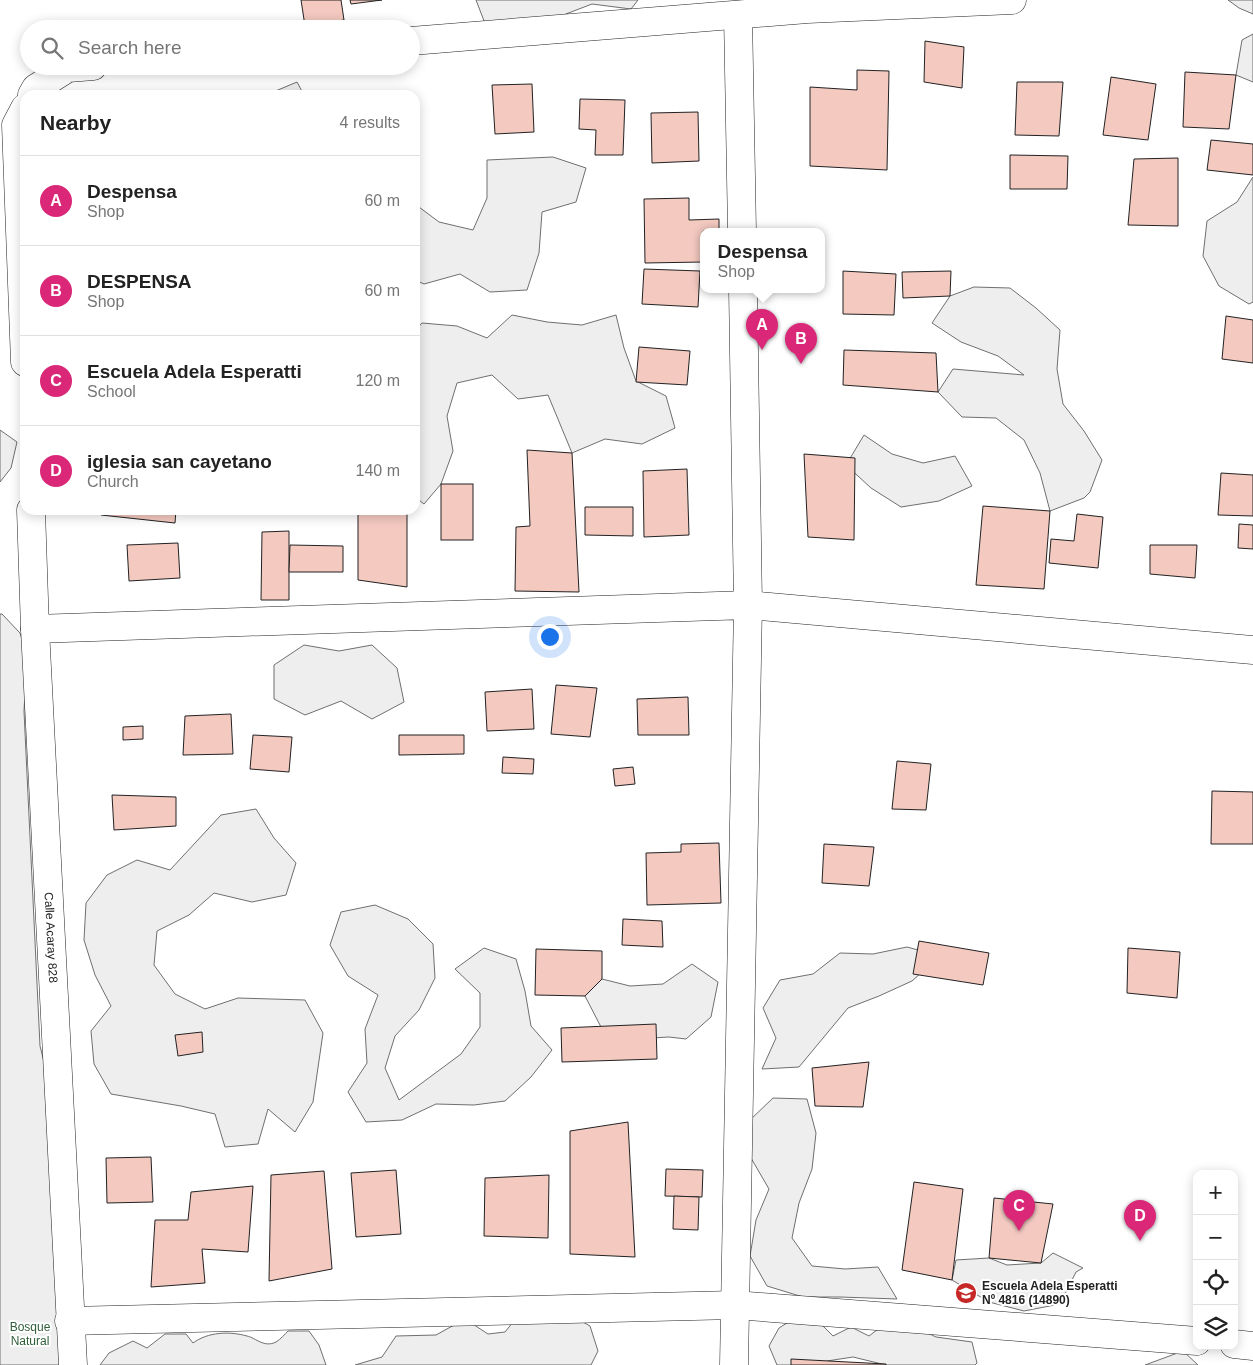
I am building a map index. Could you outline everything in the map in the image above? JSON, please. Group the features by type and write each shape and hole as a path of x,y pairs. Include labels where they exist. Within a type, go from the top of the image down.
{"street":[{"path":"420,40 807,9 1012,0"},
{"path":"738,15 742,228"},
{"path":"35,90 57,75"},
{"path":"734,1365 748,605 743,293"},
{"name":"Calle Acaray 828","path":"31,515 35,629 72,1365"},
{"path":"35,629 748,605 1253,650"},
{"path":"69,1321 736,1305 1193,1341"},
{"path":"1238,1344 1253,1346"}],"green space":[{"path":"476,0 638,0 631,9 592,4 558,17 486,26"},
{"path":"1228,0 1253,0 1253,14 1239,8"},
{"path":"1253,34 1253,82 1236,75 1242,40"},
{"path":"297,82 301,90 278,90"},
{"path":"553,157 586,168 576,202 542,212 539,253 527,290 490,292 460,274 424,284 420,282 420,208 439,222 473,230 487,198 487,160"},
{"path":"1253,177 1253,302 1249,304 1219,286 1203,256 1207,221 1237,202"},
{"path":"974,287 1010,288 1060,330 1057,369 1063,404 1084,431 1102,460 1090,492 1084,498 1050,511 1040,473 1024,440 996,418 962,417 938,392 953,369 1024,375 998,356 961,342 932,323 950,296"},
{"path":"512,315 547,322 582,325 616,315 624,348 636,381 666,396 675,428 642,444 605,439 572,453 548,395 518,399 492,375 457,383 447,416 453,451 441,484 424,504 420,501 420,325 422,323 457,326 487,338"},
{"path":"0,430 17,442 11,468 0,482"},
{"path":"864,435 892,454 923,463 955,456 972,486 939,501 901,507 871,488 846,465"},
{"name":"Bosque Natural","path":"0,614 20,633 27,656 24,711 40,1046 50,1085 62,1365 0,1365"},
{"path":"304,645 339,651 372,645 397,668 404,702 372,719 341,701 305,715 274,699 274,665"},
{"path":"256,809 274,838 296,863 286,895 252,902 214,893 189,915 157,931 154,965 175,994 205,1009 238,998 305,1000 323,1033 313,1102 295,1132 268,1109 258,1144 225,1147 215,1114 111,1094 94,1064 91,1031 111,1006 95,975 84,940 86,903 107,875 137,860 170,870 221,815"},
{"path":"375,905 408,919 433,944 435,978 419,1010 395,1036 385,1068 399,1100 461,1054 480,1027 480,993 455,969 484,948 516,959 525,991 531,1026 552,1050 531,1077 505,1101 474,1105 436,1104 402,1120 366,1122 348,1092 367,1063 365,1029 378,995 348,976 330,945 341,912"},
{"path":"907,947 940,956 912,981 848,1008 799,1067 762,1069 776,1038 763,1008 780,980 813,974 840,953 873,954"},
{"path":"692,964 718,982 711,1017 686,1039 669,1037 633,1039 601,1027 585,996 602,979 630,986 663,984"},
{"path":"773,1098 807,1099 816,1133 812,1169 799,1203 792,1238 812,1266 845,1269 878,1267 897,1299 803,1297 767,1286 750,1256 756,1220 769,1189 751,1158 749,1121"},
{"path":"1053,1253 1083,1268 1076,1272 1060,1304 1024,1311 989,1302 952,1280 956,1260 989,1258 1007,1265 1041,1263"},
{"path":"527,1305 560,1309 590,1326 598,1351 591,1365 355,1365 382,1357 396,1336 436,1335 465,1319 488,1334 505,1332"},
{"path":"801,1314 822,1325 833,1336 851,1327 869,1336 890,1320 915,1327 936,1337 972,1342 977,1363 975,1365 886,1365 853,1357 827,1361 819,1365 777,1365 769,1346 779,1328"},
{"path":"288,1331 309,1331 319,1345 326,1365 100,1365 109,1353 133,1341 147,1348 165,1334 186,1334 193,1343 212,1335 233,1333 272,1344"},
{"path":"1183,1351 1198,1365 1145,1365"}],"building":[{"path":"301,0 341,0 344,20 304,20"},
{"path":"350,0 382,0 351,4"},
{"path":"925,41 964,47 962,88 924,82"},
{"path":"857,70 889,71 887,170 810,166 810,87 857,90"},
{"path":"1185,72 1236,75 1229,129 1183,127"},
{"path":"1111,77 1156,84 1148,140 1103,135"},
{"path":"1017,82 1063,82 1059,136 1015,135"},
{"path":"532,84 534,132 495,134 492,85"},
{"path":"580,99 625,100 623,155 595,155 596,130 579,129"},
{"path":"698,112 699,161 652,163 651,113"},
{"path":"1211,140 1253,144 1253,175 1207,170"},
{"path":"1010,155 1068,156 1067,189 1010,189"},
{"path":"1178,158 1178,226 1128,225 1134,159"},
{"path":"689,198 689,220 719,219 719,228 700,228 700,262 645,263 644,199"},
{"path":"644,269 700,271 698,307 642,304"},
{"path":"843,271 896,274 894,315 843,314"},
{"path":"951,271 950,296 903,298 902,272"},
{"path":"1226,316 1253,320 1253,363 1222,359"},
{"path":"639,347 690,351 687,385 636,382"},
{"path":"844,350 936,353 938,392 843,385"},
{"path":"527,450 572,453 579,592 515,591 516,527 530,526"},
{"path":"804,454 855,458 854,540 808,537"},
{"path":"687,469 689,535 644,537 643,471"},
{"path":"1221,473 1253,475 1253,516 1218,515"},
{"path":"441,484 473,484 473,540 441,540"},
{"path":"983,506 1050,511 1044,589 976,585"},
{"path":"585,507 633,507 633,536 585,535"},
{"path":"1077,514 1103,517 1098,568 1049,563 1051,539 1074,541"},
{"path":"101,515 176,515 175,523"},
{"path":"358,515 407,515 407,587 358,580"},
{"path":"1239,524 1253,525 1253,549 1238,548"},
{"path":"289,531 289,600 261,600 262,532"},
{"path":"178,543 180,578 129,581 127,545"},
{"path":"290,545 343,546 343,572 289,572"},
{"path":"1150,545 1197,545 1195,578 1150,574"},
{"path":"556,685 597,688 590,737 551,734"},
{"path":"532,689 534,729 487,731 485,692"},
{"path":"688,697 689,735 638,735 637,699"},
{"path":"231,714 233,754 183,755 185,716"},
{"path":"143,726 143,739 123,740 123,727"},
{"path":"253,735 292,737 289,772 250,769"},
{"path":"399,735 464,735 464,754 399,755"},
{"path":"503,757 534,759 533,774 502,773"},
{"path":"897,761 931,764 926,810 892,809"},
{"path":"633,767 635,784 615,786 613,769"},
{"path":"1212,791 1253,792 1253,844 1211,844"},
{"path":"112,795 176,797 176,826 114,830"},
{"path":"719,843 721,903 647,905 646,853 681,852 681,844"},
{"path":"824,844 874,847 869,886 822,883"},
{"path":"623,919 662,921 663,947 622,945"},
{"path":"919,941 989,953 983,985 913,974"},
{"path":"1128,948 1180,952 1177,998 1127,993"},
{"path":"536,949 602,951 602,979 585,996 535,995"},
{"path":"656,1024 657,1059 562,1062 561,1028"},
{"path":"202,1032 203,1052 178,1056 175,1035"},
{"path":"869,1062 863,1107 815,1106 812,1068"},
{"path":"628,1122 635,1257 570,1254 570,1131"},
{"path":"151,1157 153,1202 107,1203 106,1158"},
{"path":"666,1169 703,1170 702,1197 665,1196"},
{"path":"396,1170 401,1234 356,1237 351,1173"},
{"path":"324,1171 332,1269 269,1281 271,1175"},
{"path":"549,1175 548,1238 484,1236 485,1178"},
{"path":"914,1182 963,1189 952,1280 902,1270"},
{"path":"253,1186 248,1252 202,1249 205,1283 151,1287 155,1220 188,1220 191,1192"},
{"path":"674,1196 699,1197 698,1230 673,1229"},
{"path":"994,1198 1053,1204 1041,1263 989,1258"},
{"path":"791,1359 886,1364 886,1365 791,1365"}],"place":[{"name":"Despensa","path":"762,350"},
{"name":"DESPENSA","path":"801,364"},
{"name":"Escuela Adela Esperatti","path":"1019,1231"},
{"name":"iglesia san cayetano","path":"1140,1241"},
{"name":"Escuela Adela Esperatti Nº 4816 (14890)","path":"966,1293"}]}
